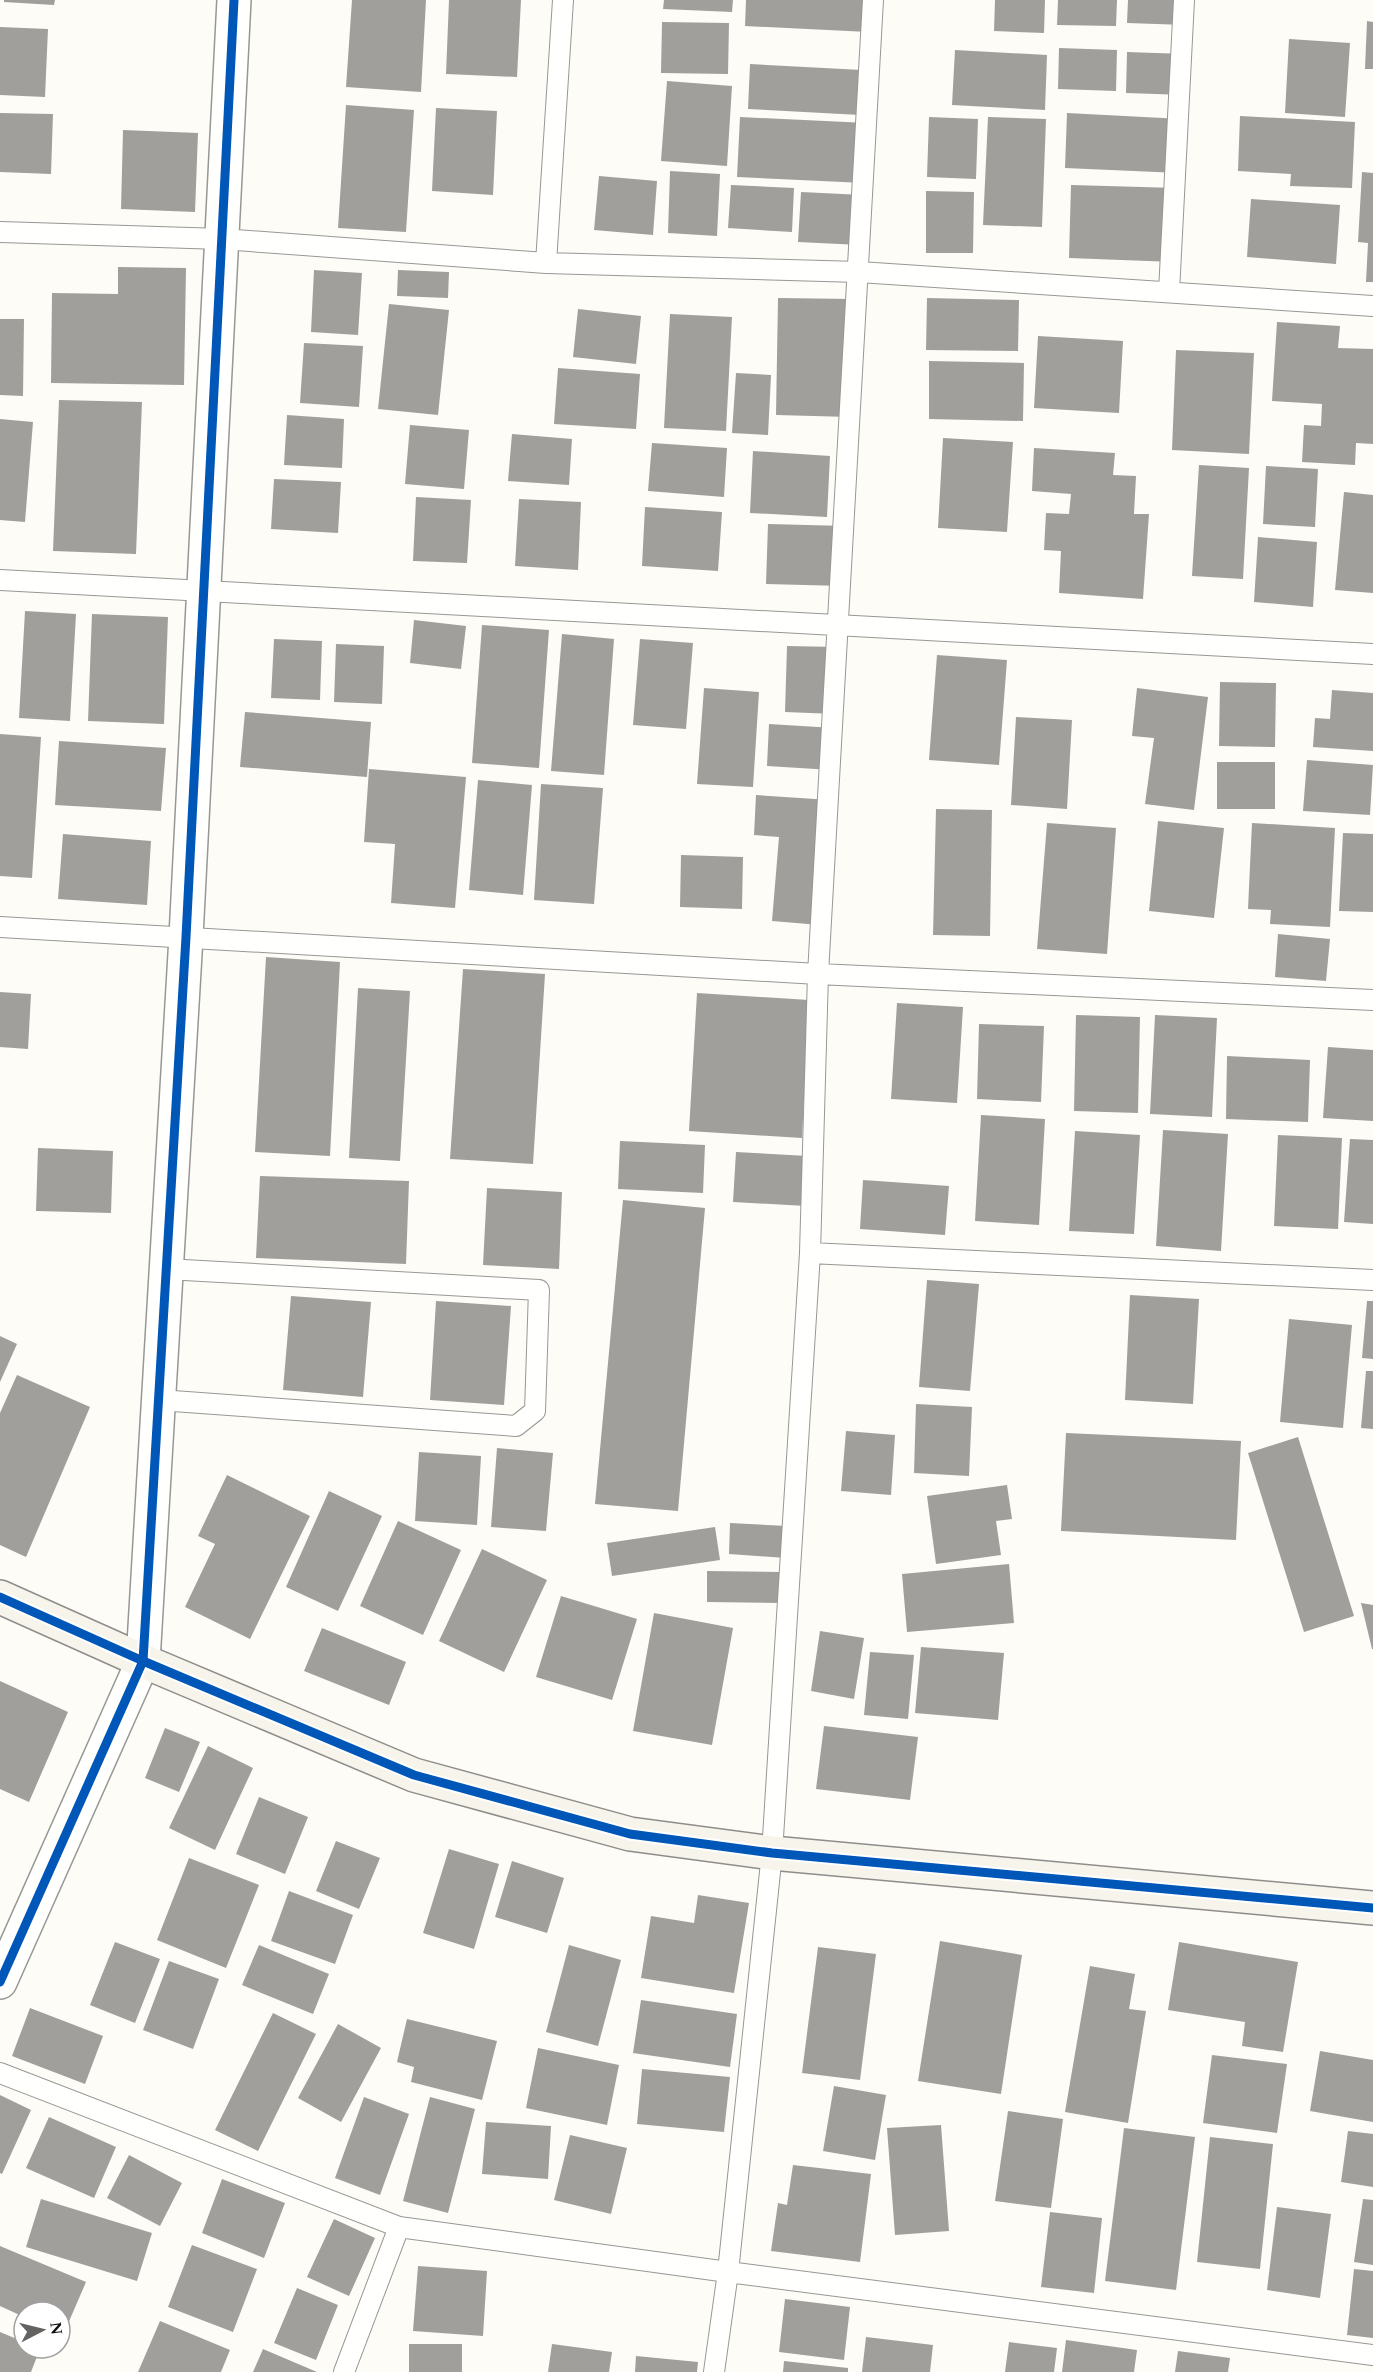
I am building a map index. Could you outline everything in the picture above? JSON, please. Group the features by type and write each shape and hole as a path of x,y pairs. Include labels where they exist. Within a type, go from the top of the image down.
{"street":[{"path":"0,1982 143,1661 186,937 234,0"},
{"path":"0,1597 143,1661 414,1775 630,1834 772,1853 1373,1908"}],"lane":[{"path":"546,262 563,0"},
{"path":"714,2372 728,2272 772,1853 810,1253 818,974 873,0"},
{"path":"1169,292 1184,0"},
{"path":"0,232 222,239 546,262 859,272 1373,306"},
{"path":"0,580 205,589 837,626 1373,654"},
{"path":"0,927 818,974 1373,1000"},
{"path":"810,1253 1373,1280"},
{"path":"159,1400 516,1426 535,1411 539,1290 166,1269"},
{"path":"0,2073 399,2228 1373,2355"},
{"path":"344,2372 399,2228"}],"building":[{"path":"4,0 55,0 54,5 4,2"},
{"path":"352,0 426,0 421,92 346,87"},
{"path":"449,0 521,0 517,77 446,74"},
{"path":"664,0 733,0 732,12 663,9"},
{"path":"746,0 870,0 868,32 745,26"},
{"path":"995,0 1045,0 1044,33 994,31"},
{"path":"1058,0 1117,0 1116,26 1057,25"},
{"path":"1128,0 1186,0 1186,25 1127,23"},
{"path":"1367,21 1373,22 1373,69 1365,69"},
{"path":"662,22 729,23 728,74 661,73"},
{"path":"0,27 48,29 45,97 0,95"},
{"path":"1289,39 1350,43 1345,117 1285,113"},
{"path":"1059,48 1117,50 1116,91 1058,89"},
{"path":"955,50 1047,55 1045,110 952,105"},
{"path":"1127,52 1185,54 1185,95 1126,93"},
{"path":"750,64 862,70 860,115 748,109"},
{"path":"667,81 732,86 727,166 661,161"},
{"path":"346,105 414,110 406,232 338,228"},
{"path":"436,108 497,111 493,195 432,191"},
{"path":"0,113 53,114 51,174 0,172"},
{"path":"1067,113 1182,119 1179,173 1065,168"},
{"path":"1240,116 1355,122 1352,188 1290,186 1291,174 1238,171"},
{"path":"740,117 867,123 864,183 737,177"},
{"path":"929,117 978,119 976,179 927,177"},
{"path":"988,117 1046,119 1042,227 983,225"},
{"path":"123,130 198,133 195,212 121,209"},
{"path":"670,171 720,174 717,236 668,233"},
{"path":"1362,172 1373,173 1373,282 1366,282 1368,243 1358,242"},
{"path":"599,176 657,181 653,235 594,230"},
{"path":"731,185 794,188 792,232 728,228"},
{"path":"1071,185 1177,188 1174,262 1069,258"},
{"path":"926,191 974,192 973,253 926,253"},
{"path":"801,192 863,195 860,245 798,242"},
{"path":"1251,199 1340,205 1336,264 1247,257"},
{"path":"118,267 186,268 184,385 51,383 52,293 118,294"},
{"path":"314,270 362,273 358,335 311,332"},
{"path":"398,270 449,272 448,298 397,296"},
{"path":"778,298 852,299 850,417 776,415"},
{"path":"927,298 1019,300 1018,351 926,350"},
{"path":"389,304 449,310 438,415 378,409"},
{"path":"578,309 641,316 636,364 573,357"},
{"path":"670,314 732,317 726,431 664,428"},
{"path":"0,319 24,319 23,396 0,395"},
{"path":"1277,322 1340,326 1338,348 1373,349 1373,444 1356,443 1355,465 1302,462 1304,425 1321,426 1322,404 1272,401"},
{"path":"1038,336 1123,341 1119,413 1034,408"},
{"path":"304,343 363,346 359,407 300,403"},
{"path":"1176,350 1254,353 1249,454 1172,450"},
{"path":"929,361 1024,363 1023,421 929,419"},
{"path":"558,368 640,374 636,429 554,424"},
{"path":"736,373 771,375 768,435 732,433"},
{"path":"59,400 142,402 136,554 53,551"},
{"path":"287,415 344,419 342,468 284,465"},
{"path":"0,419 33,422 25,522 0,520"},
{"path":"410,425 469,430 464,489 405,484"},
{"path":"512,434 572,439 569,485 508,481"},
{"path":"943,438 1013,442 1007,532 938,528"},
{"path":"652,443 727,448 724,497 648,491"},
{"path":"1034,448 1115,453 1113,475 1136,476 1134,514 1149,514 1143,599 1059,593 1061,551 1044,550 1046,513 1069,514 1071,494 1032,491"},
{"path":"753,451 830,456 827,517 750,513"},
{"path":"1199,465 1249,468 1243,579 1192,576"},
{"path":"1266,466 1318,469 1315,527 1263,524"},
{"path":"274,479 341,482 338,533 271,529"},
{"path":"1344,492 1373,495 1373,593 1335,590"},
{"path":"416,497 471,500 467,563 413,561"},
{"path":"519,499 581,502 578,570 515,566"},
{"path":"645,507 722,512 718,571 642,566"},
{"path":"768,524 846,526 844,586 766,584"},
{"path":"1258,537 1317,542 1313,607 1254,602"},
{"path":"25,611 76,614 70,721 19,718"},
{"path":"92,614 168,617 164,724 88,721"},
{"path":"414,620 466,626 461,669 410,663"},
{"path":"482,625 549,630 539,768 472,763"},
{"path":"562,634 614,639 604,775 551,771"},
{"path":"274,639 322,641 320,700 271,698"},
{"path":"640,639 693,643 686,729 633,725"},
{"path":"336,644 384,646 382,704 334,702"},
{"path":"787,646 837,647 835,714 785,712"},
{"path":"937,655 1007,660 999,765 929,760"},
{"path":"1220,682 1276,683 1275,747 1219,746"},
{"path":"704,688 759,692 753,787 697,784"},
{"path":"1137,688 1208,697 1194,810 1145,804 1154,738 1132,736"},
{"path":"1332,690 1373,693 1373,751 1313,747 1315,718 1330,719"},
{"path":"245,712 371,722 367,777 240,767"},
{"path":"1016,717 1072,720 1067,809 1011,805"},
{"path":"769,724 834,728 832,770 767,766"},
{"path":"0,734 41,737 32,878 0,876"},
{"path":"59,741 166,748 161,811 55,805"},
{"path":"1307,760 1373,765 1370,815 1303,811"},
{"path":"1217,762 1275,762 1275,809 1217,809"},
{"path":"369,769 466,777 455,908 391,903 395,844 364,842"},
{"path":"478,780 532,785 523,895 469,890"},
{"path":"541,784 603,788 594,904 534,900"},
{"path":"756,795 830,800 820,925 772,921 779,837 754,835"},
{"path":"936,809 992,810 990,936 933,935"},
{"path":"1158,821 1224,828 1214,918 1149,911"},
{"path":"1047,823 1116,828 1107,954 1037,949"},
{"path":"1252,823 1335,828 1330,927 1270,924 1271,910 1248,909"},
{"path":"1343,833 1373,834 1373,912 1339,911"},
{"path":"63,834 151,841 147,905 58,899"},
{"path":"681,855 743,857 742,909 680,907"},
{"path":"1278,934 1330,939 1326,981 1275,977"},
{"path":"266,957 340,962 330,1156 255,1152"},
{"path":"463,969 545,974 533,1164 450,1159"},
{"path":"358,988 410,991 400,1161 349,1158"},
{"path":"0,992 31,994 28,1049 0,1047"},
{"path":"697,993 809,1000 802,1138 689,1131"},
{"path":"897,1003 963,1007 957,1103 891,1099"},
{"path":"1076,1015 1140,1017 1138,1113 1074,1111"},
{"path":"1155,1015 1217,1018 1212,1117 1150,1114"},
{"path":"979,1024 1044,1026 1041,1102 977,1099"},
{"path":"1328,1047 1373,1050 1373,1121 1323,1118"},
{"path":"1227,1056 1310,1060 1308,1122 1226,1119"},
{"path":"981,1115 1045,1119 1039,1225 975,1221"},
{"path":"1163,1130 1228,1134 1221,1251 1156,1246"},
{"path":"1075,1131 1140,1135 1134,1234 1069,1231"},
{"path":"1278,1135 1342,1138 1338,1229 1274,1226"},
{"path":"1350,1139 1373,1140 1373,1224 1344,1222"},
{"path":"620,1141 705,1145 703,1193 618,1189"},
{"path":"38,1148 113,1151 111,1213 36,1211"},
{"path":"736,1152 808,1156 806,1206 733,1202"},
{"path":"260,1176 409,1181 406,1264 256,1258"},
{"path":"863,1180 949,1186 945,1235 860,1229"},
{"path":"487,1188 562,1192 559,1269 483,1265"},
{"path":"623,1200 705,1208 678,1511 595,1504"},
{"path":"927,1280 979,1284 970,1391 919,1387"},
{"path":"1130,1295 1199,1299 1193,1404 1125,1400"},
{"path":"291,1296 371,1302 363,1397 283,1390"},
{"path":"436,1301 511,1306 504,1405 430,1400"},
{"path":"1367,1301 1373,1301 1373,1359 1362,1358"},
{"path":"1289,1319 1352,1325 1343,1428 1280,1422"},
{"path":"0,1336 17,1344 0,1382"},
{"path":"1366,1371 1373,1371 1373,1429 1361,1428"},
{"path":"17,1375 90,1407 26,1557 0,1545 0,1413"},
{"path":"916,1404 972,1407 969,1476 914,1473"},
{"path":"846,1431 895,1435 891,1495 841,1491"},
{"path":"1066,1433 1241,1441 1236,1540 1061,1531"},
{"path":"1298,1437 1354,1616 1304,1632 1248,1453"},
{"path":"497,1448 553,1453 546,1531 491,1527"},
{"path":"419,1452 481,1456 477,1525 415,1521"},
{"path":"227,1475 310,1516 250,1639 185,1607 215,1544 198,1536"},
{"path":"1007,1485 1012,1519 996,1521 1001,1555 936,1564 927,1496"},
{"path":"329,1491 382,1516 338,1611 286,1587"},
{"path":"398,1521 461,1550 423,1635 360,1606"},
{"path":"730,1523 787,1526 785,1558 729,1554"},
{"path":"715,1527 720,1560 612,1576 607,1543"},
{"path":"482,1549 547,1580 504,1672 439,1641"},
{"path":"1009,1564 1014,1623 907,1632 902,1574"},
{"path":"707,1571 782,1572 781,1603 707,1602"},
{"path":"561,1596 637,1619 612,1700 536,1677"},
{"path":"1361,1603 1373,1605 1373,1649 1372,1649"},
{"path":"654,1613 733,1628 712,1745 633,1731"},
{"path":"322,1628 406,1662 389,1705 304,1671"},
{"path":"820,1631 864,1638 854,1699 811,1691"},
{"path":"921,1647 1004,1653 998,1720 915,1713"},
{"path":"870,1652 914,1655 908,1719 864,1715"},
{"path":"0,1681 68,1712 29,1802 0,1789"},
{"path":"824,1726 918,1737 910,1800 816,1789"},
{"path":"165,1728 200,1742 179,1792 145,1778"},
{"path":"208,1746 253,1768 215,1850 169,1828"},
{"path":"259,1797 308,1817 285,1874 236,1854"},
{"path":"336,1841 380,1858 359,1909 316,1891"},
{"path":"449,1849 499,1864 474,1949 423,1933"},
{"path":"189,1858 259,1885 226,1968 157,1940"},
{"path":"512,1861 564,1878 547,1933 495,1917"},
{"path":"289,1891 353,1915 335,1964 271,1941"},
{"path":"698,1895 749,1903 734,1993 641,1978 651,1916 694,1923"},
{"path":"940,1941 1022,1955 1001,2094 918,2081"},
{"path":"115,1942 160,1959 135,2023 90,2005"},
{"path":"1179,1942 1298,1962 1283,2052 1242,2046 1245,2022 1168,2010"},
{"path":"259,1945 329,1974 313,2014 242,1985"},
{"path":"569,1945 621,1960 598,2046 546,2032"},
{"path":"818,1947 876,1954 860,2080 802,2073"},
{"path":"169,1961 219,1979 193,2049 143,2030"},
{"path":"1090,1966 1135,1974 1129,2009 1146,2011 1128,2123 1065,2112"},
{"path":"641,2000 737,2014 730,2067 633,2053"},
{"path":"30,2008 103,2036 85,2084 12,2056"},
{"path":"273,2013 316,2034 258,2151 215,2130"},
{"path":"407,2019 497,2041 482,2100 411,2082 414,2067 397,2062"},
{"path":"338,2024 381,2048 341,2122 298,2098"},
{"path":"538,2048 619,2065 607,2125 526,2108"},
{"path":"1320,2051 1373,2060 1373,2122 1310,2111"},
{"path":"1212,2055 1287,2064 1277,2133 1203,2123"},
{"path":"642,2069 730,2077 724,2132 637,2124"},
{"path":"834,2086 886,2095 875,2160 823,2151"},
{"path":"0,2095 31,2110 2,2174 0,2173"},
{"path":"364,2097 409,2114 380,2195 335,2178"},
{"path":"430,2097 475,2109 448,2213 403,2201"},
{"path":"1008,2111 1063,2119 1051,2208 995,2201"},
{"path":"49,2117 116,2147 94,2198 26,2168"},
{"path":"486,2122 551,2126 548,2179 482,2174"},
{"path":"941,2125 949,2231 895,2235 887,2128"},
{"path":"1124,2128 1195,2137 1176,2290 1105,2281"},
{"path":"1348,2131 1373,2134 1373,2187 1341,2182"},
{"path":"570,2135 627,2148 611,2214 554,2200"},
{"path":"1210,2137 1273,2144 1260,2269 1197,2262"},
{"path":"129,2155 182,2183 160,2226 107,2198"},
{"path":"793,2165 871,2174 860,2262 771,2251 778,2203 787,2205"},
{"path":"222,2179 285,2203 264,2258 202,2233"},
{"path":"41,2199 152,2233 137,2281 26,2247"},
{"path":"1363,2199 1373,2200 1373,2265 1354,2262"},
{"path":"1277,2207 1331,2214 1320,2298 1267,2290"},
{"path":"1050,2212 1102,2218 1094,2293 1041,2287"},
{"path":"334,2219 375,2238 349,2296 307,2277"},
{"path":"192,2245 257,2269 233,2332 168,2307"},
{"path":"0,2246 86,2282 72,2314 72,2300 12,2300 12,2312 0,2306"},
{"path":"418,2266 487,2271 483,2336 413,2331"},
{"path":"1354,2269 1373,2271 1373,2338 1347,2335"},
{"path":"297,2288 338,2305 316,2360 274,2343"},
{"path":"785,2299 850,2307 844,2360 779,2352"},
{"path":"160,2321 230,2350 221,2372 138,2372"},
{"path":"0,2332 12,2337 12,2360 36,2360 31,2372 0,2372"},
{"path":"866,2337 933,2345 930,2372 862,2372"},
{"path":"1066,2340 1137,2350 1134,2372 1062,2372"},
{"path":"1009,2342 1057,2348 1054,2372 1005,2372"},
{"path":"409,2344 462,2344 462,2372 409,2372"},
{"path":"552,2344 612,2352 609,2372 548,2372"},
{"path":"263,2349 317,2372 253,2372"},
{"path":"1178,2351 1230,2358 1228,2372 1175,2372"},
{"path":"636,2356 698,2362 697,2372 635,2372"},
{"path":"784,2361 848,2368 848,2372 783,2372"}],"cycle path":[{"path":"0,1982 143,1661 186,937 234,0"},
{"path":"0,1597 143,1661 414,1775 630,1834 772,1853 1373,1908"}]}
